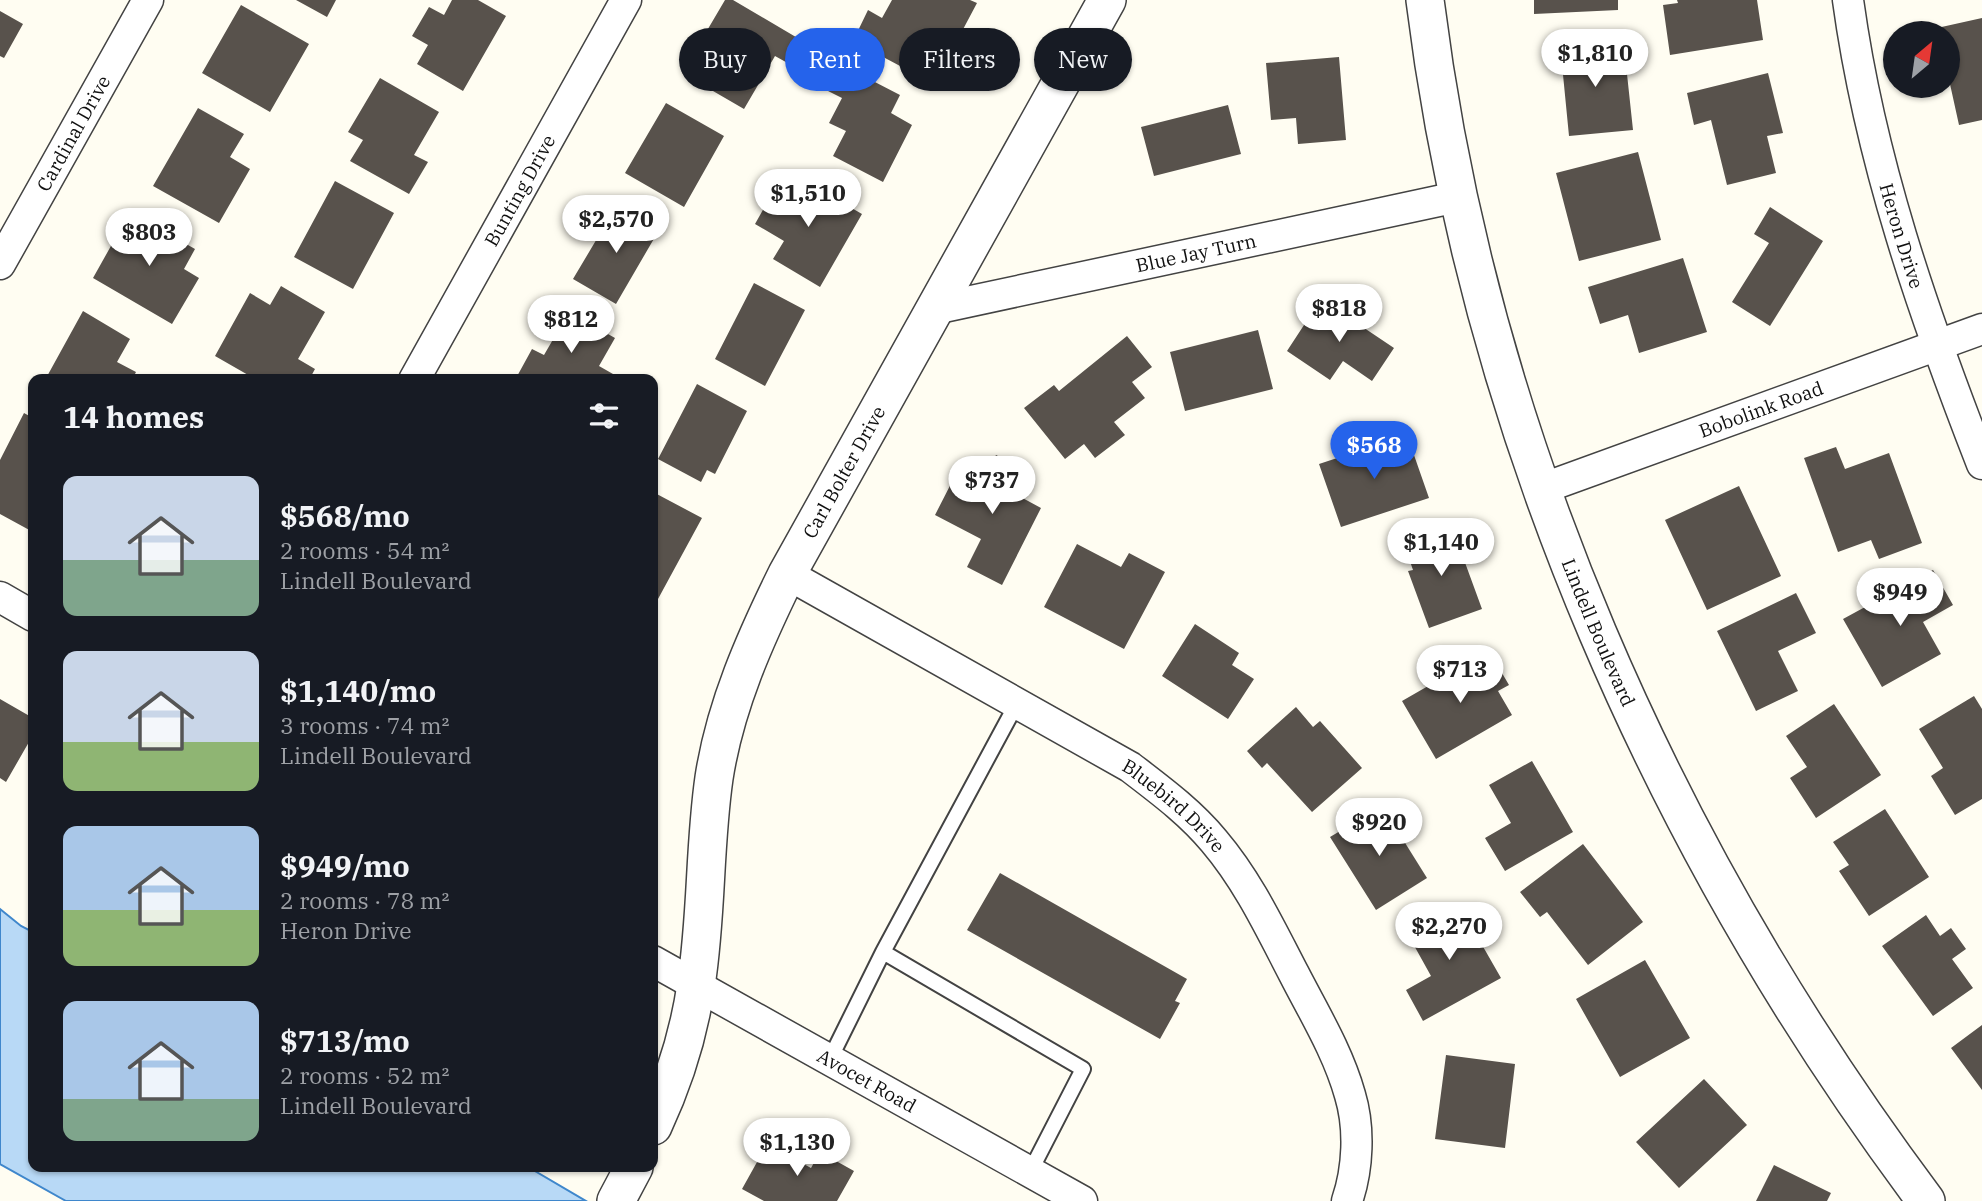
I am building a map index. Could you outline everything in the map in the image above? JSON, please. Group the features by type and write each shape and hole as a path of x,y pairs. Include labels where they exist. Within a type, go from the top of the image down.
{"street":[{"name":"Cardinal Drive","path":"0,264 148,0"},
{"name":"Bunting Drive","path":"417,374 626,0"},
{"name":"Carl Bolter Drive","path":"658,1114 682,1055 696,985 705,856 714,776 726,724 751,646 787,574 1107,0"},
{"name":"Lindell Boulevard","path":"1425,0 1434,71 1457,197 1499,362 1541,489 1596,628 1635,714 1727,895 1803,1023 1885,1146 1926,1201"},
{"name":"Heron Drive","path":"1848,0 1872,134 1903,249 1936,346 1982,464"},
{"name":"Blue Jay Turn","path":"934,309 1457,197"},
{"name":"Bobolink Road","path":"1541,489 1982,329"},
{"name":"Bluebird Drive","path":"787,574 1130,767 1175,801 1214,841 1247,886 1334,1050 1351,1096 1356,1146 1347,1201"},
{"path":"0,597 28,613"},
{"name":"Avocet Road","path":"658,964 1082,1201"}],"lane":[{"path":"830,1059 883,952 1017,703"},
{"path":"883,952 1083,1069 1030,1171"}],"water":[{"path":"0,909 28,930 28,1172 537,1172 586,1201 66,1201 0,1164"}],"building":[{"path":"296,0 336,0 327,17"},
{"path":"452,0 478,0 506,16 463,91 417,64 428,45 412,36 429,7 444,15"},
{"path":"725,0 733,0 785,31 785,62 775,56 771,63 771,28 709,28"},
{"path":"892,0 970,0 977,3 964,28 899,28 899,65 885,58 885,28 859,28 868,10 882,18"},
{"path":"1534,0 1618,0 1618,10 1534,14"},
{"path":"1677,0 1757,0 1763,40 1670,55 1663,5 1678,3"},
{"path":"241,5 309,44 270,112 202,73"},
{"path":"0,11 23,24 4,58 0,56"},
{"path":"1982,18 1982,120 1959,125 1953,98 1960,98 1960,23"},
{"path":"1612,39 1615,75 1627,74 1633,130 1569,136 1560,44"},
{"path":"1339,57 1346,140 1298,144 1296,118 1271,120 1266,63"},
{"path":"1768,73 1783,133 1767,136 1776,173 1727,185 1711,120 1694,125 1687,93"},
{"path":"380,78 439,112 414,155 428,162 409,194 350,161 363,140 348,132"},
{"path":"885,87 900,95 891,113 912,125 883,182 833,156 846,131 829,123 842,98 828,91 885,91"},
{"path":"713,91 755,91 744,109"},
{"path":"666,103 724,136 684,207 625,173"},
{"path":"1228,105 1241,154 1154,176 1141,127"},
{"path":"198,108 244,134 230,157 250,169 219,223 153,186"},
{"path":"1638,152 1661,240 1579,261 1556,173"},
{"path":"796,176 862,214 820,287 773,259 784,241 755,224 772,194 782,200"},
{"path":"335,181 394,213 353,289 294,257"},
{"path":"617,205 659,230 616,304 573,279"},
{"path":"1770,207 1823,241 1770,326 1732,302 1769,243 1754,234"},
{"path":"130,212 195,249 184,269 199,278 172,324 93,278"},
{"path":"1683,258 1707,332 1639,353 1628,315 1600,324 1588,287"},
{"path":"754,283 805,310 765,386 715,359"},
{"path":"281,286 325,312 298,359 315,369 312,374 246,374 215,356 250,293 270,305"},
{"path":"1321,299 1394,348 1372,381 1343,361 1330,380 1287,351"},
{"path":"83,311 130,339 117,362 136,372 135,374 48,374"},
{"path":"569,312 615,338 599,366 613,374 518,374 532,349 544,355"},
{"path":"1258,330 1273,389 1185,411 1170,352"},
{"path":"1127,336 1152,367 1132,382 1145,398 1114,422 1125,435 1095,458 1084,444 1065,459 1024,408 1054,385 1059,391"},
{"path":"697,384 747,411 715,474 707,470 701,482 658,459"},
{"path":"24,413 28,415 28,529 0,514 0,460"},
{"path":"1407,435 1429,498 1341,527 1319,464"},
{"path":"1836,447 1845,469 1889,453 1922,543 1879,559 1871,540 1838,552 1804,458"},
{"path":"996,455 1029,472 1017,495 1041,508 1002,585 967,567 981,539 935,515 957,472 981,485"},
{"path":"1739,486 1781,576 1707,610 1665,520"},
{"path":"658,495 702,518 658,599"},
{"path":"1452,527 1482,609 1429,628 1408,571 1413,570 1404,544"},
{"path":"1077,544 1121,567 1129,553 1165,572 1124,649 1044,607"},
{"path":"1933,570 1953,605 1923,622 1941,654 1882,687 1843,619"},
{"path":"1796,593 1816,633 1778,651 1798,691 1756,711 1717,631"},
{"path":"1195,624 1239,653 1232,665 1254,679 1228,719 1162,676"},
{"path":"1489,651 1509,685 1498,691 1512,715 1436,759 1402,701"},
{"path":"1974,696 1982,709 1982,799 1955,815 1931,776 1943,768 1919,729"},
{"path":"0,699 28,715 28,744 6,782 0,778"},
{"path":"1834,704 1881,775 1816,818 1790,778 1807,767 1786,736"},
{"path":"1296,707 1313,727 1320,721 1362,768 1312,812 1267,763 1262,768 1247,751"},
{"path":"1532,761 1573,832 1505,871 1485,838 1511,823 1489,785"},
{"path":"1382,806 1427,878 1376,910 1330,837"},
{"path":"1885,809 1929,877 1869,916 1839,871 1849,865 1833,842"},
{"path":"1583,844 1643,922 1588,965 1547,912 1540,917 1520,892"},
{"path":"1000,873 1187,979 1175,1001 1180,1003 1160,1039 967,930"},
{"path":"1458,903 1501,978 1423,1021 1406,990 1431,976 1406,931"},
{"path":"1926,915 1940,936 1951,928 1966,949 1952,959 1973,988 1933,1016 1882,946"},
{"path":"1645,960 1690,1038 1620,1077 1576,999"},
{"path":"1982,1025 1982,1090 1951,1048"},
{"path":"1446,1055 1515,1064 1505,1148 1435,1139"},
{"path":"1704,1079 1747,1125 1679,1188 1636,1142"},
{"path":"767,1144 811,1168 820,1152 854,1171 837,1201 764,1201 742,1189"},
{"path":"1774,1165 1831,1193 1827,1201 1756,1201"}]}
